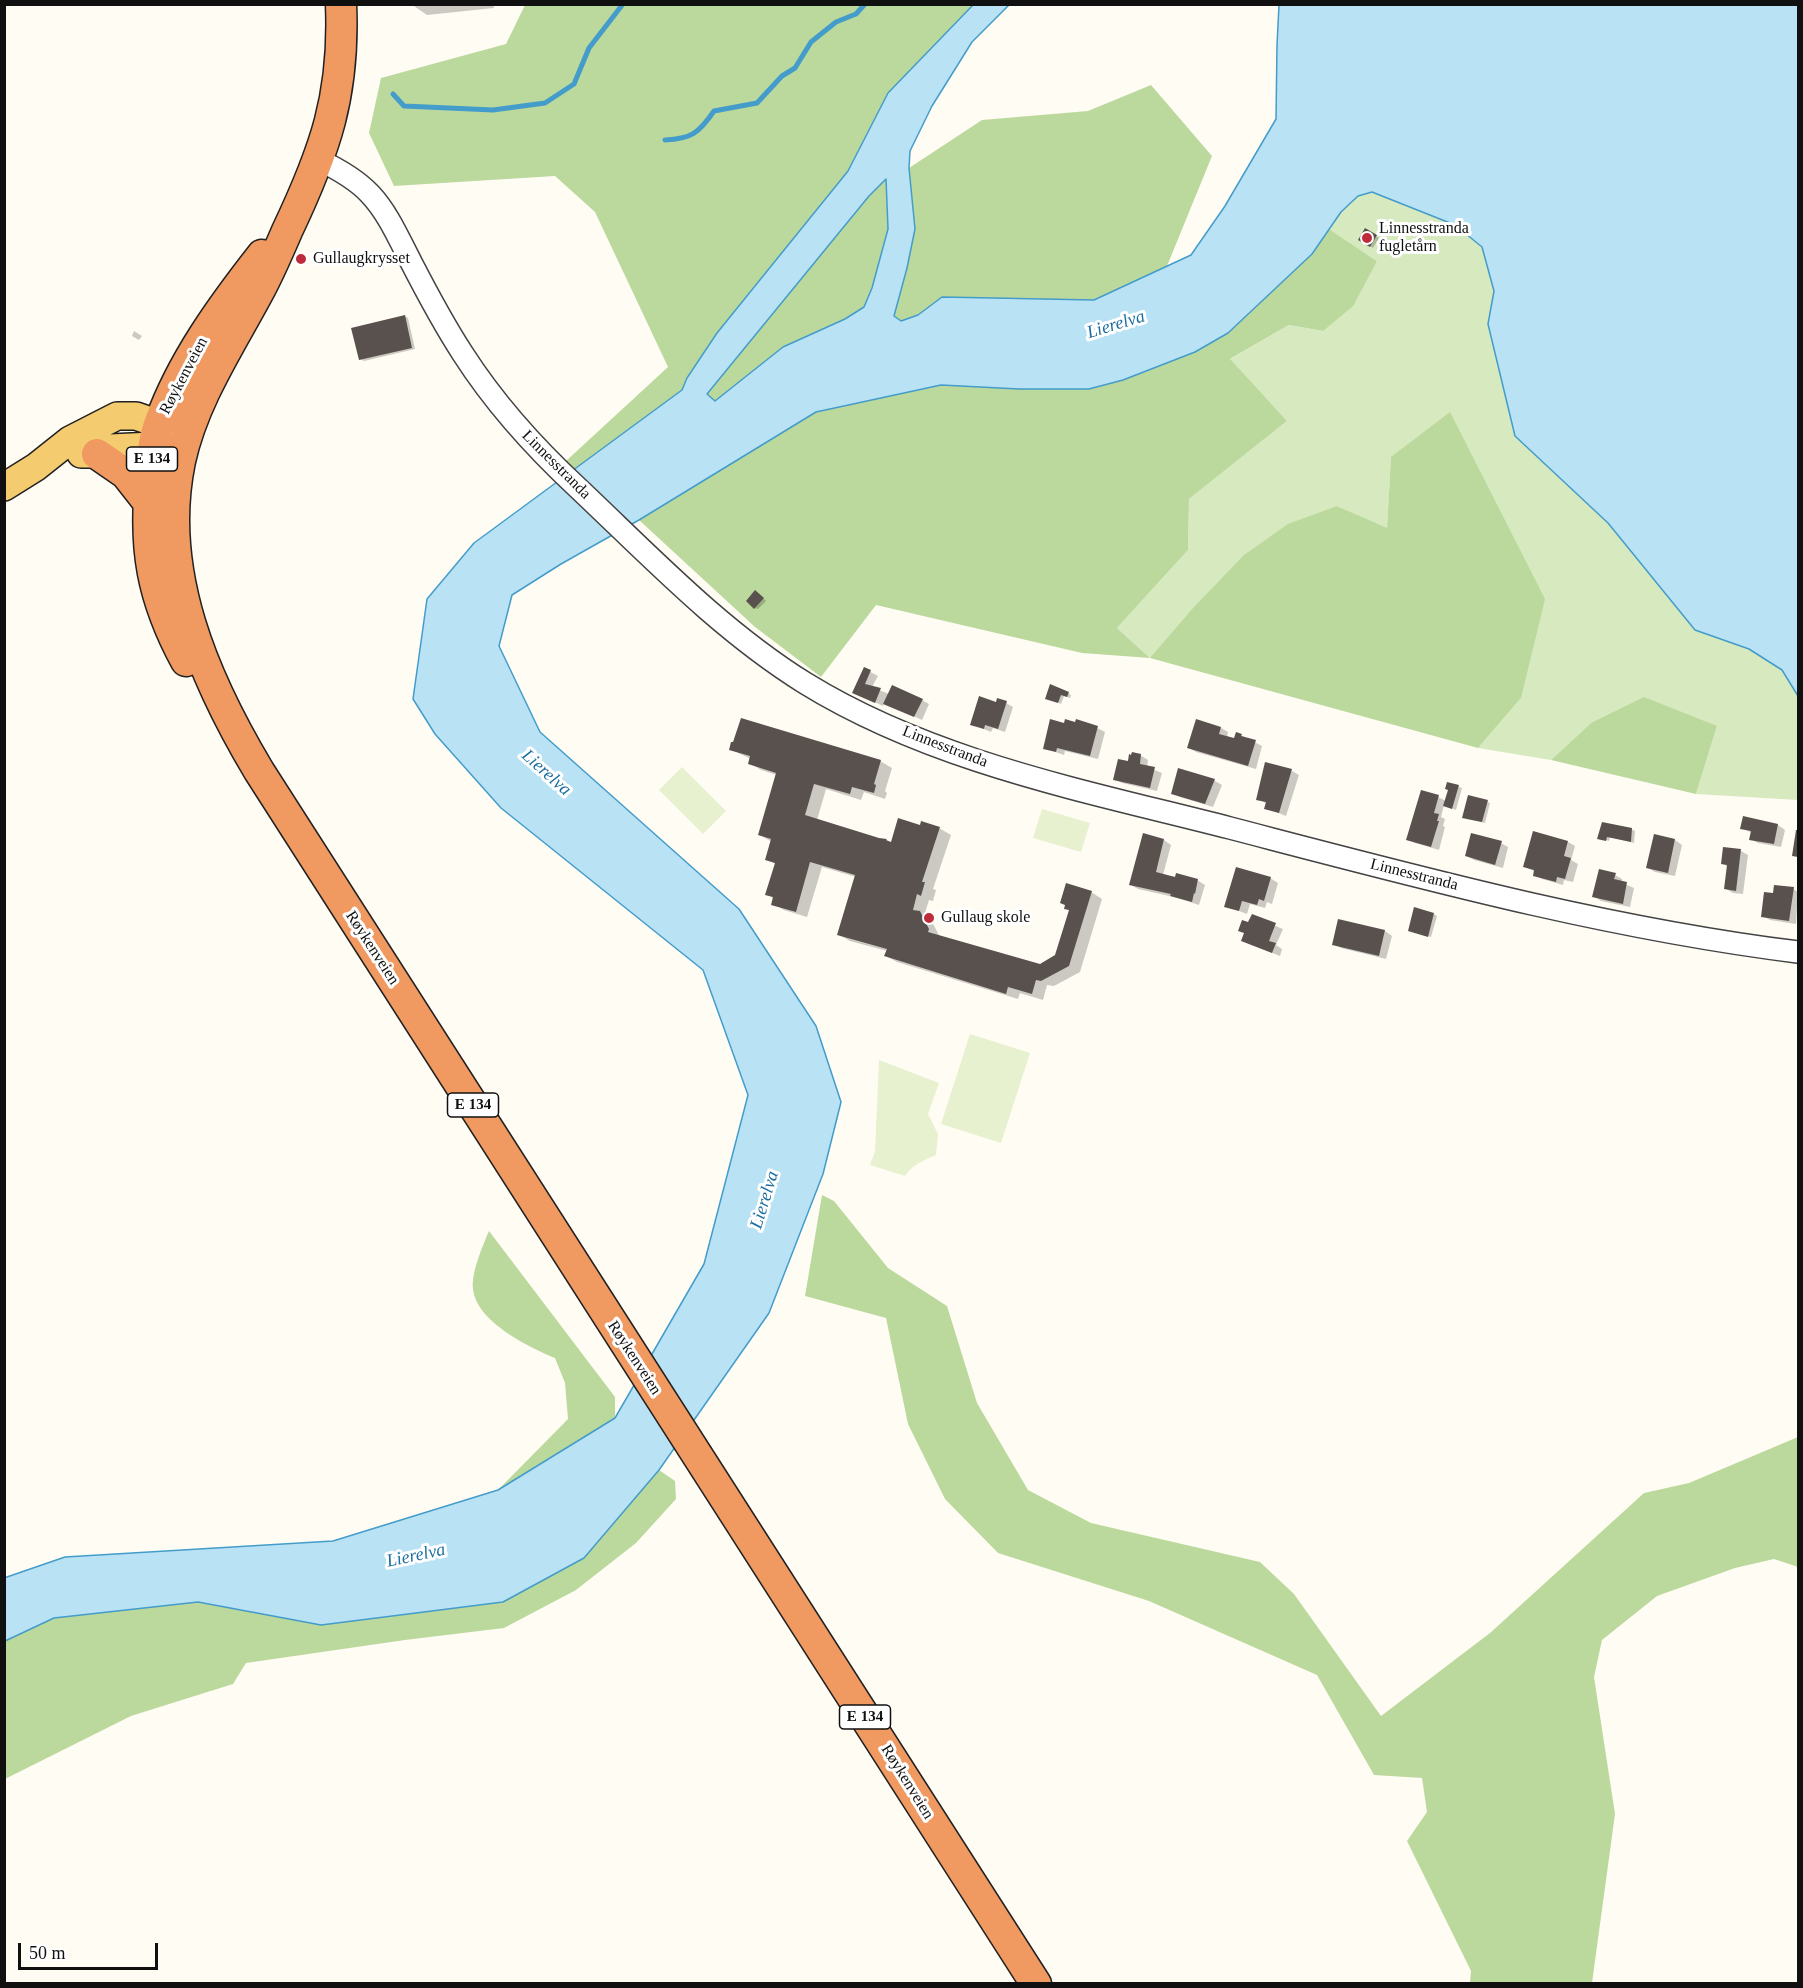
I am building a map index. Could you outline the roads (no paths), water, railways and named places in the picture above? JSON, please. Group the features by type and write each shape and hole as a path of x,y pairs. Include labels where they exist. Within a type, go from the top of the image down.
{"highway":[{"name":"Røykenveien","path":"235,731 203,662 182,594 177,564 175,519 178,476 185,444 211,380 260,290 319,160 336,98 342,35 341,4"},
{"name":"Røykenveien","path":"298,207 243,279 199,344 174,388 156,435 148,502 147,538 153,579 164,616 191,671 235,731 1036,1983"},
{"name":"E 134","path":"97,454 126,474 148,502"}],"main road":[{"path":"4,487 36,467 70,440 117,416 136,416 156,435 185,444"},
{"path":"36,467 73,456 97,454 156,435"}],"street":[{"name":"Linnesstranda","path":"319,160 343,172 375,200 470,365 510,417 560,472 737,634 805,683 858,712 982,762 1360,862 1577,915 1733,944 1798,952"}],"water":[{"name":"Lierelva","path":"973,5 1009,5 972,42 932,106 910,151 909,168 915,229 894,316 901,321 918,315 942,297 1094,300 1191,255 1225,206 1276,119 1279,5 1798,5 1798,696 1782,670 1749,649 1695,630 1608,523 1515,436 1488,324 1494,291 1482,247 1455,225 1372,192 1358,196 1341,212 1312,254 1228,333 1195,352 1123,380 1089,389 1019,389 941,385 816,412 512,595 499,646 540,732 739,909 816,1026 841,1102 823,1174 769,1313 659,1470 584,1558 503,1602 321,1625 198,1602 54,1618 5,1641 4,1578 65,1557 333,1541 498,1490 615,1418 704,1264 748,1095 703,970 501,808 435,734 413,699 427,599 474,543 682,390 687,378 717,333 848,171 888,93","holes":["886,179 888,229 872,288 864,307 845,319 783,347 715,401 707,394 869,196"]}],"waterway":[{"path":"393,94 404,106 493,110 545,103 574,84 589,48 623,4"},
{"path":"665,140 682,138 694,133 704,125 714,111 757,103 782,76 795,68 811,42 836,22 856,14 865,4"}],"place":[{"name":"Linnesstranda fugletårn","path":"1367,238"},
{"name":"Gullaugkrysset","path":"301,259"},
{"name":"Gullaug skole","path":"929,918"}]}
